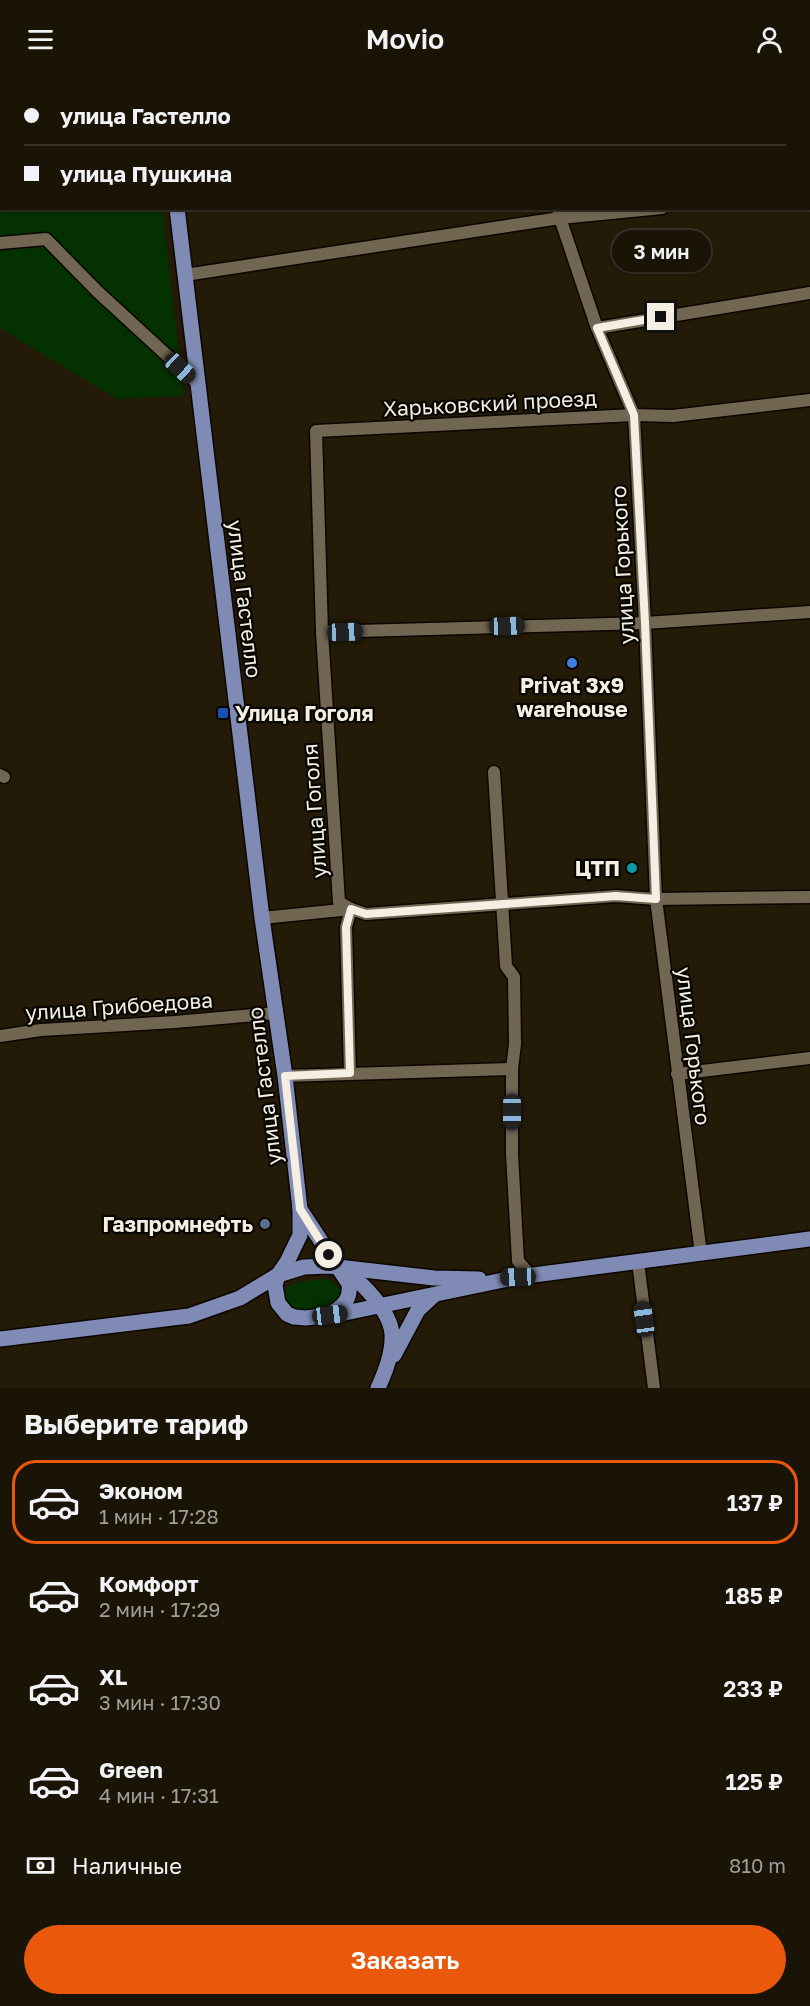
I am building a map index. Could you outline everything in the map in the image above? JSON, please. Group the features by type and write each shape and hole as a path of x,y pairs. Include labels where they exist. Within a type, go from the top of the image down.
{"main road":[{"name":"улица Гастелло","path":"177,210 262,918 277,1013 300,1209 300,1235 278,1275"},
{"name":"улица Гастелло","path":"300,1209 339,1267"},
{"path":"0,1339 189,1316 240,1298 278,1275 304,1267 339,1267 434,1278 524,1276 810,1239"},
{"path":"339,1267 363,1285 388,1320 392,1336 380,1384"},
{"path":"330,1315 348,1301 350,1293 349,1284 339,1267"},
{"path":"278,1275 276,1293 278,1303 287,1314 306,1318 379,1307 524,1276"},
{"path":"380,1384 418,1310 433,1296"}],"street":[{"path":"185,275 559,213 621,210"},
{"name":"улица Горького","path":"559,213 597,328 634,415 656,899 700,1254"},
{"path":"0,243 46,239 98,292 197,383"},
{"path":"597,328 810,293"},
{"name":"Харьковский проезд","path":"316,431 634,415 673,416 810,400"},
{"name":"улица Гоголя","path":"316,431 322,632 339,902 351,909"},
{"path":"322,632 645,623 810,612"},
{"path":"494,772 506,966 514,977 513,1188 518,1261 524,1276"},
{"path":"262,918 351,909 366,914 616,896 656,899 810,897"},
{"path":"350,1073 346,927 351,909"},
{"name":"улица Грибоедова","path":"0,1036 42,1030 277,1013"},
{"path":"677,1074 810,1058"},
{"path":"285,1076 512,1069"},
{"path":"638,1262 654,1388"}],"green space":[{"path":"0,210 162,210 184,396 117,399 0,328"},
{"path":"323,1279 330,1280 340,1289 336,1303 331,1307 325,1310 296,1313 284,1304 283,1294 289,1286"}],"place":[{"name":"Privat 3x9 warehouse","path":"572,663"},
{"name":"Улица Гоголя","path":"223,713"},
{"name":"ЦТП","path":"632,868"},
{"name":"Газпромнефть","path":"265,1224"}],"route":[{"path":"329,1255 300,1209 285,1076 350,1073 346,927 351,909 366,914 616,896 656,899 634,415 597,328 661,317"}]}
